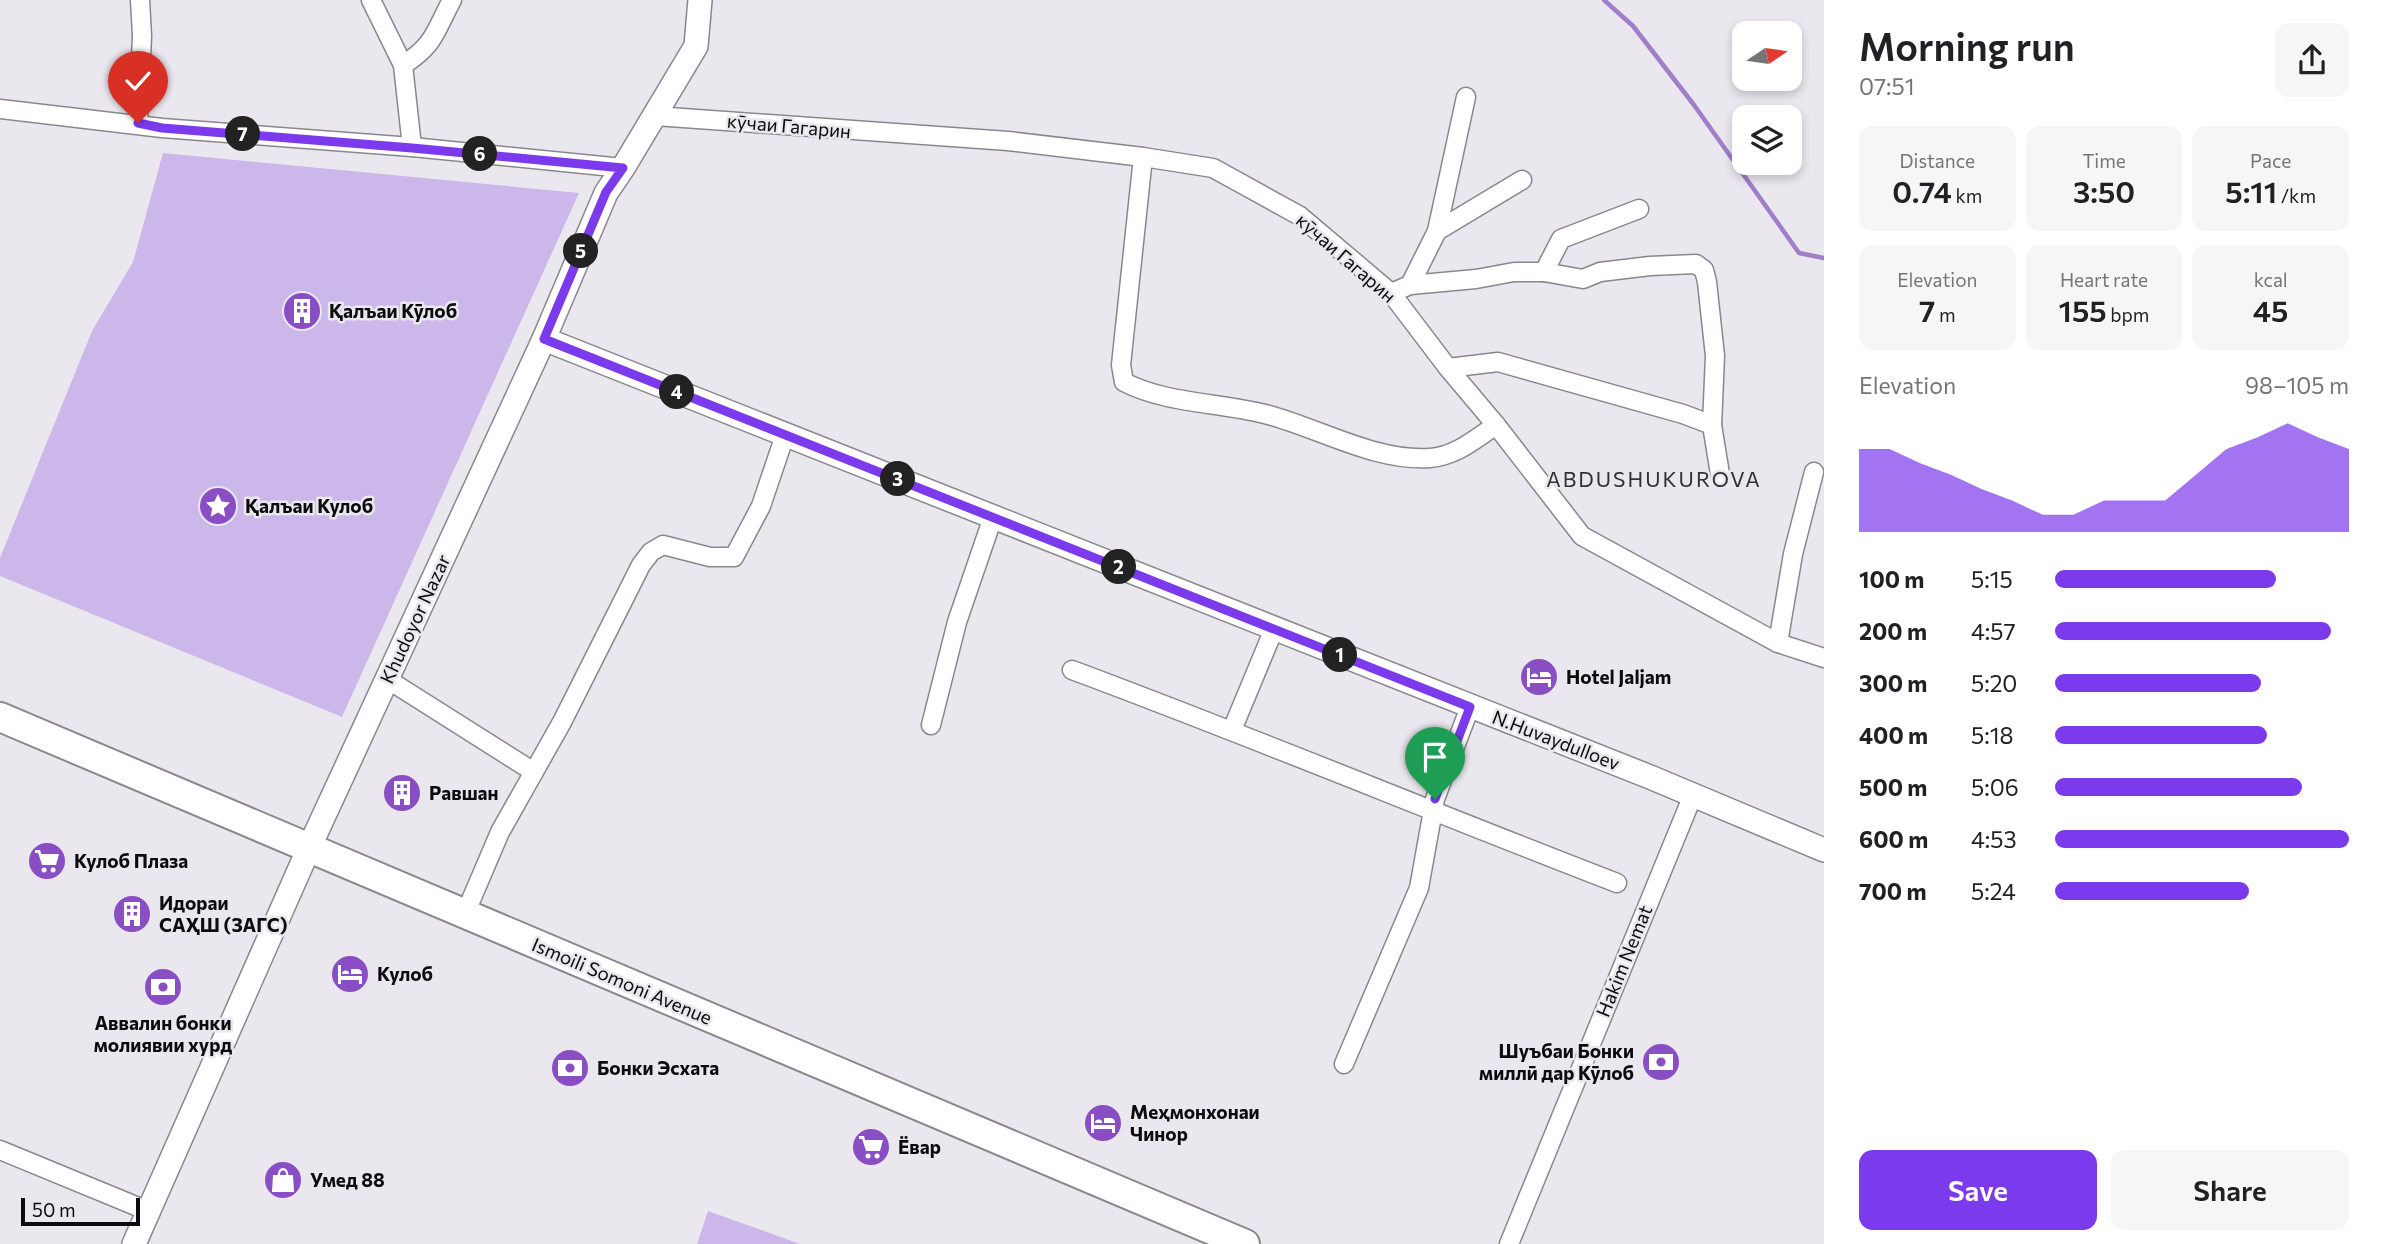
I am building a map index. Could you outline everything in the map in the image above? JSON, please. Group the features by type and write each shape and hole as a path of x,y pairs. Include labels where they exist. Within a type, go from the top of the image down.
{"main road":[{"name":"Ismoili Somoni Avenue","path":"0,717 1245,1244"}],"street":[{"path":"138,123 142,36 140,0"},
{"path":"371,0 403,65 412,148"},
{"path":"403,65 421,54 436,36 452,0"},
{"name":"Khudoyor Nazar","path":"134,1244 309,848 544,339 606,192 696,46 700,0"},
{"path":"1410,285 1437,231 1466,97"},
{"path":"0,110 138,123 162,128 623,168"},
{"name":"кӯчаи Гагарин","path":"655,116 1008,141 1213,168 1300,216 1391,293 1582,536 1778,643 1824,658"},
{"path":"1143,157 1121,365 1124,382 1146,393 1264,414 1393,456 1429,458 1454,453 1496,425"},
{"path":"1437,231 1522,180"},
{"path":"1544,272 1561,239 1639,209"},
{"path":"1391,293 1410,285 1476,279 1514,272 1544,272 1583,279 1600,272 1696,264 1704,270 1715,356 1712,425 1720,474"},
{"name":"N.Huvaydulloev","path":"544,339 1693,795 1824,850"},
{"path":"1448,368 1499,362 1670,410 1712,425"},
{"path":"465,914 500,832 562,722 641,565 651,552 663,545 710,557 734,557 761,506 785,435"},
{"path":"1778,643 1793,554 1814,472"},
{"path":"931,725 957,622 993,517"},
{"path":"1232,730 1274,629"},
{"path":"1072,670 1232,730 1617,883"},
{"path":"387,680 534,772"},
{"path":"1344,1064 1419,888 1435,799 1470,707"},
{"name":"Hakim Nemat","path":"1509,1244 1693,795"},
{"path":"0,1150 148,1211"}],"shaded area":[{"path":"163,153 579,193 342,717 0,576 0,558 92,331 133,262"},
{"path":"708,1211 800,1244 697,1244"}],"waterway":[{"path":"1604,0 1633,26 1694,105 1799,253 1824,258"}],"place":[{"name":"Қалъаи Кӯлоб","path":"302,311"},
{"name":"Қалъаи Кулоб","path":"218,506"},
{"name":"Hotel Jaljam","path":"1539,677"},
{"name":"Равшан","path":"402,793"},
{"name":"Кулоб Плаза","path":"47,861"},
{"name":"Идораи САҲШ (ЗАГС)","path":"132,914"},
{"name":"Кулоб","path":"350,974"},
{"name":"Аввалин бонки молиявии хурд","path":"163,987"},
{"name":"Шуъбаи Бонки миллӣ дар Кӯлоб","path":"1661,1062"},
{"name":"Бонки Эсхата","path":"570,1068"},
{"name":"Меҳмонхонаи Чинор","path":"1103,1123"},
{"name":"Ёвар","path":"871,1147"},
{"name":"Умед 88","path":"283,1180"}],"district":[{"name":"ABDUSHUKUROVA","path":"1654,480"}],"route":[{"path":"138,123 162,128 623,168 606,192 544,339 1470,707 1435,799"}]}
